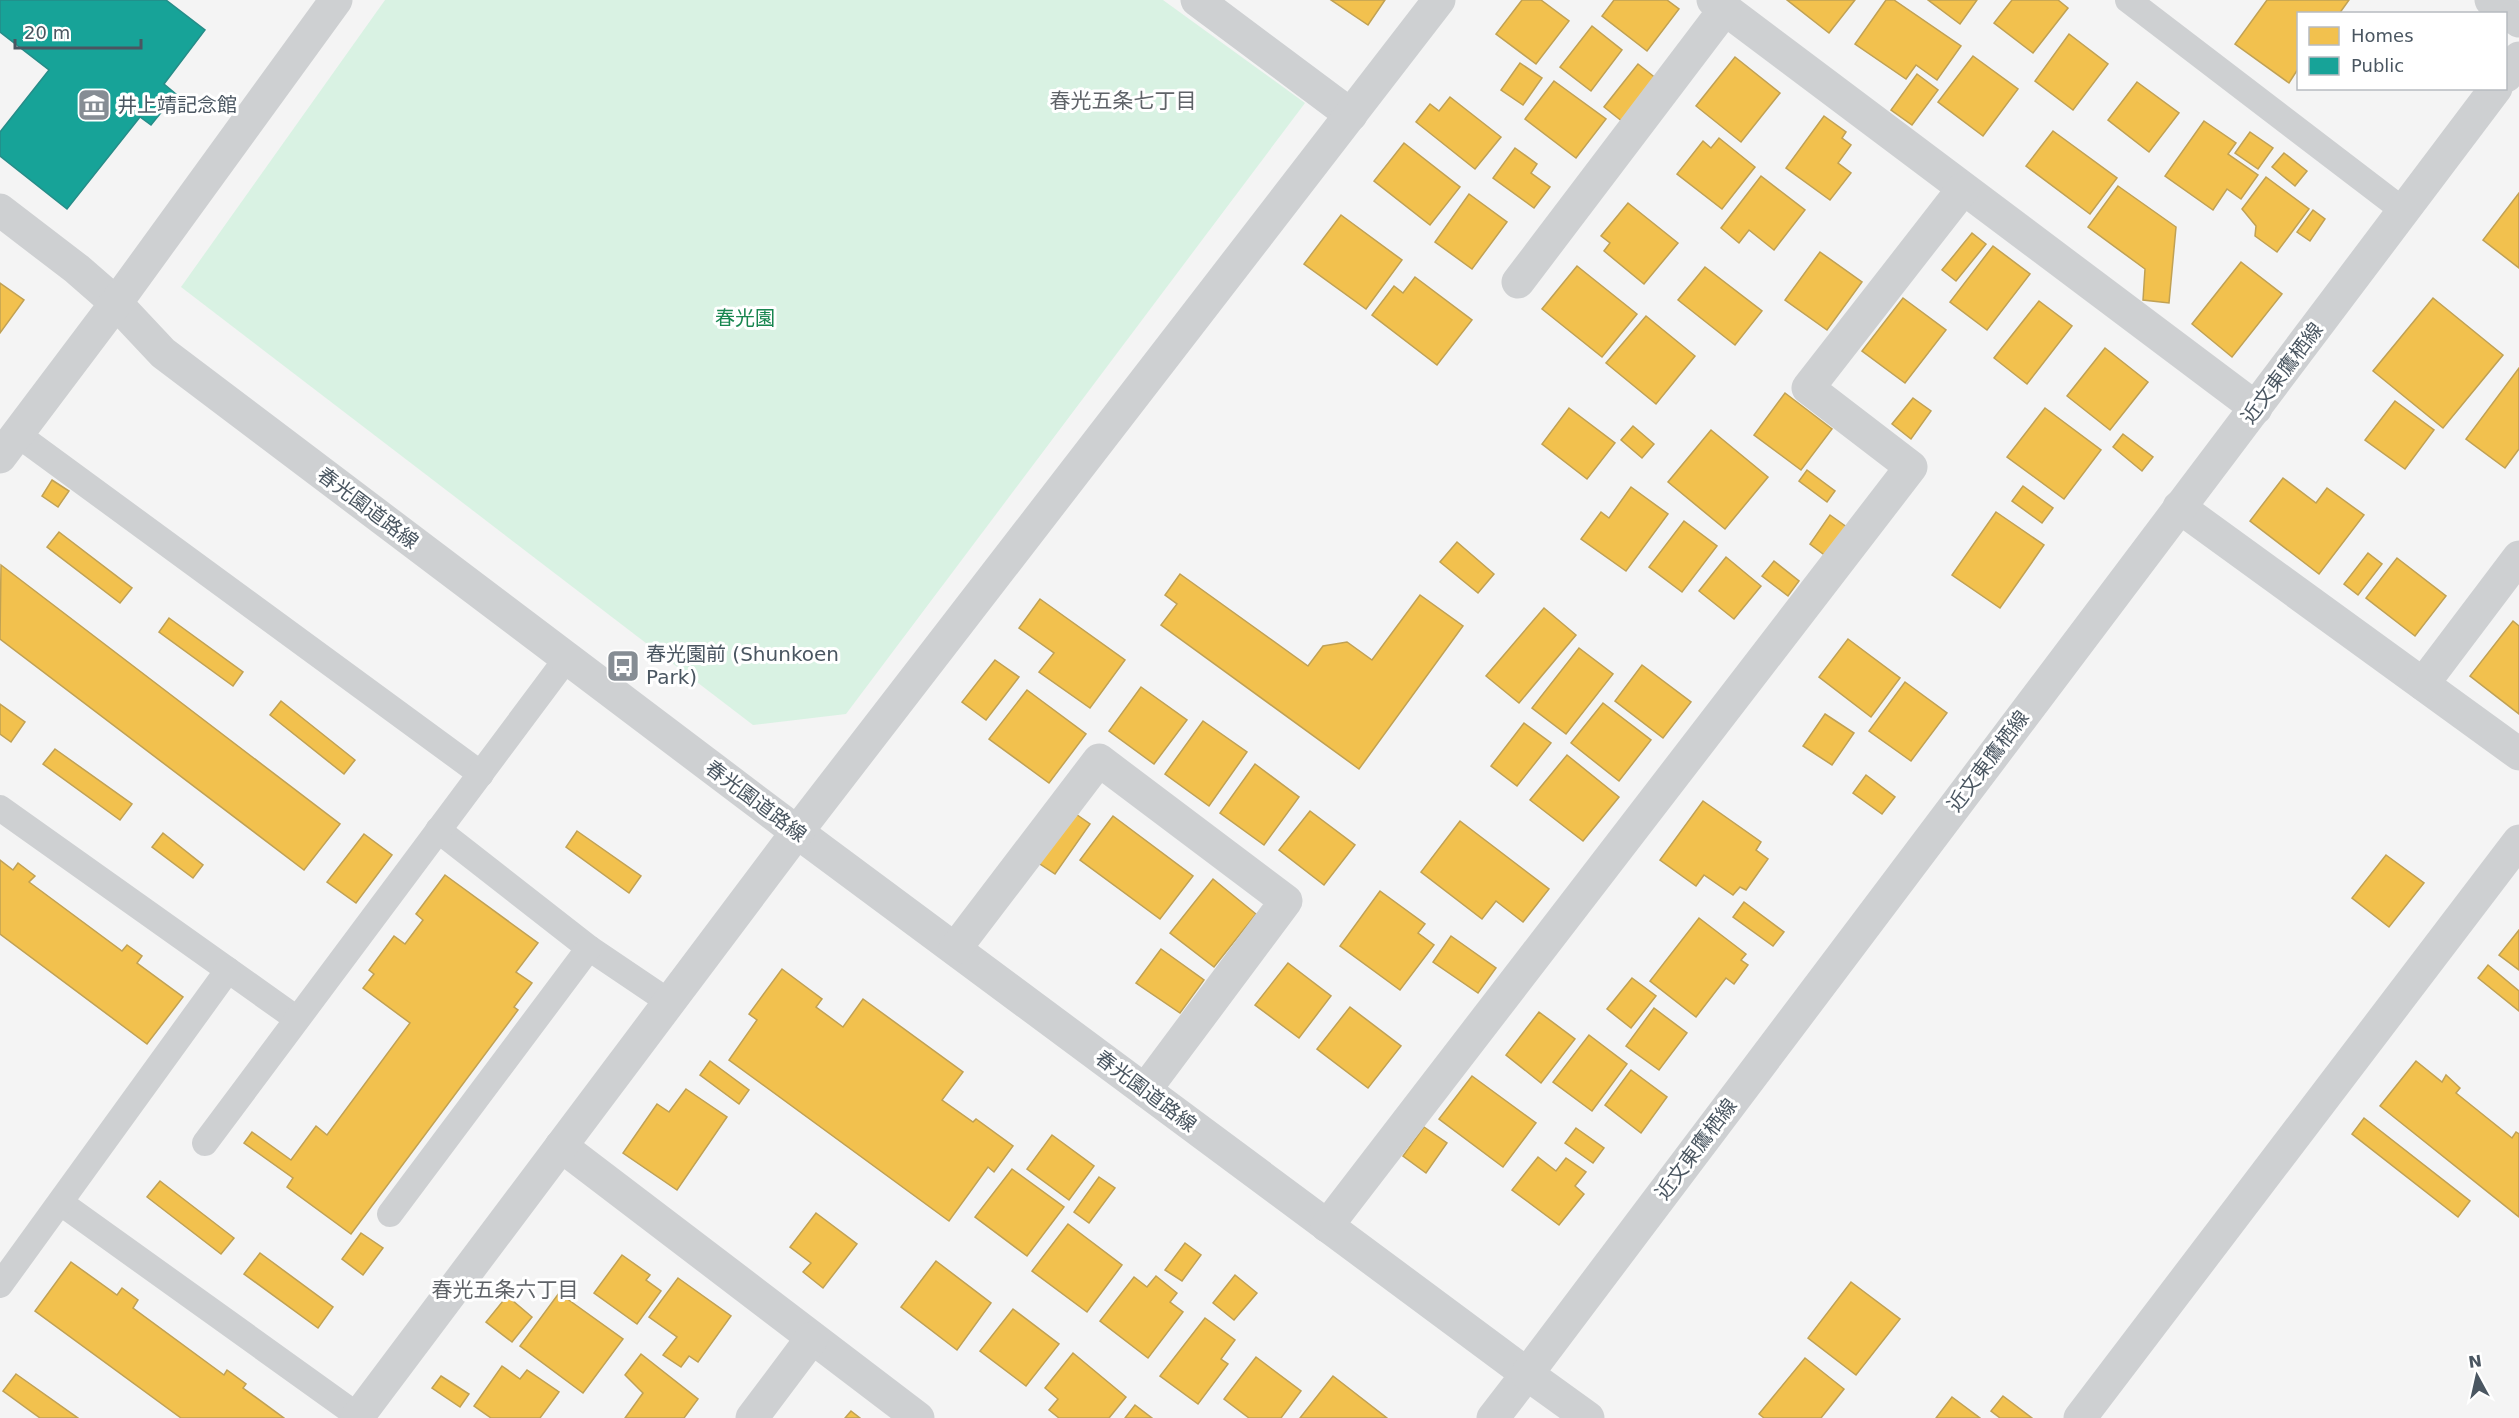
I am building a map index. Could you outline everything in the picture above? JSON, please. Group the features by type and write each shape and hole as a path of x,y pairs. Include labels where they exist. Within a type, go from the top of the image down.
{"street":[{"path":"9,446 336,0"},
{"path":"1197,0 1351,115"},
{"path":"357,1417 797,832 1439,0"},
{"path":"2491,0 2519,21"},
{"path":"1518,282 1719,5 2256,408"},
{"path":"2507,73 2519,58"},
{"name":"近文東鷹栖線","path":"1493,1418 2495,90"},
{"path":"1327,1226 1911,467 1808,388 1963,189"},
{"name":"春光園道路線","path":"0,210 77,269 116,303 164,353 797,832 1527,1374"},
{"path":"2179,507 2519,754"},
{"path":"2423,684 2519,557"},
{"path":"955,949 1099,759 1286,901 1145,1090"},
{"path":"2080,1418 2519,841"},
{"path":"561,1146 918,1418"},
{"path":"752,1418 812,1338"},
{"path":"1527,1374 1588,1418"}],"lane":[{"path":"2127,0 2404,211"},
{"path":"9,446 481,774"},
{"path":"205,1143 567,658"},
{"path":"0,808 297,1019"},
{"path":"438,830 589,948 669,1002"},
{"path":"390,1214 589,948"},
{"path":"0,1285 228,970"},
{"path":"61,1203 357,1417"}],"green space":[{"name":"春光園","path":"385,0 1163,0 1305,103 846,714 753,725 181,287"}],"building: Homes":[{"path":"1331,0 1385,0 1368,25"},
{"path":"1522,0 1541,0 1569,21 1536,64 1496,34"},
{"path":"1614,0 1667,0 1679,9 1647,51 1602,16"},
{"path":"1787,0 1855,0 1829,33"},
{"path":"1886,0 1894,0 1961,46 1937,80 1916,65 1906,79 1855,44"},
{"path":"1928,0 1977,0 1960,24"},
{"path":"2012,0 2058,0 2068,8 2033,53 1994,23"},
{"path":"2267,0 2349,0 2340,12 2297,12 2297,71 2289,83 2235,44"},
{"path":"1592,26 1622,50 1591,91 1560,67"},
{"path":"2069,34 2108,64 2073,110 2035,81"},
{"path":"1973,56 2018,89 1983,136 1938,102"},
{"path":"1735,57 1780,93 1741,142 1696,106"},
{"path":"1520,63 1542,78 1523,105 1501,90"},
{"path":"1638,64 1657,79 1623,122 1604,107"},
{"path":"1917,74 1938,90 1912,125 1891,110"},
{"path":"1554,81 1606,119 1576,158 1525,119"},
{"path":"2137,82 2179,113 2149,152 2108,120"},
{"path":"1450,97 1501,137 1475,169 1416,122 1430,104 1439,111"},
{"path":"1824,116 1846,132 1842,138 1851,145 1838,163 1851,173 1830,200 1786,168"},
{"path":"2204,121 2236,143 2228,154 2258,175 2241,199 2227,189 2213,210 2165,176"},
{"path":"2053,131 2117,178 2090,214 2026,166"},
{"path":"2250,132 2273,148 2258,169 2235,153"},
{"path":"1719,138 1755,167 1722,209 1677,174 1703,141 1711,148"},
{"path":"1404,143 1460,187 1430,225 1374,181"},
{"path":"1515,148 1537,164 1531,173 1550,187 1534,208 1493,178"},
{"path":"2284,153 2307,171 2295,186 2272,167"},
{"path":"1761,176 1805,210 1774,250 1749,230 1739,243 1721,228"},
{"path":"2266,177 2309,209 2277,252 2255,236 2256,226 2242,209"},
{"path":"2118,186 2176,227 2169,303 2143,300 2145,269 2088,227"},
{"path":"2519,193 2519,268 2483,240"},
{"path":"1469,194 1507,222 1472,269 1435,242"},
{"path":"1628,203 1678,243 1644,284 1604,251 1610,243 1601,236"},
{"path":"2313,210 2325,219 2310,241 2297,232"},
{"path":"1341,215 1402,260 1366,309 1304,264"},
{"path":"1972,233 1986,244 1956,281 1942,270"},
{"path":"1993,246 2030,274 1987,330 1950,302"},
{"path":"1820,252 1862,282 1827,330 1785,300"},
{"path":"2241,262 2282,294 2232,357 2192,324"},
{"path":"1577,266 1637,314 1602,357 1542,309"},
{"path":"1705,267 1762,311 1735,345 1678,300"},
{"path":"1415,277 1472,320 1437,365 1372,315 1394,286 1403,293"},
{"path":"0,283 24,300 0,333"},
{"path":"1903,298 1946,330 1905,383 1862,351"},
{"path":"2433,298 2503,355 2443,428 2373,371"},
{"path":"2039,301 2072,326 2027,384 1994,358"},
{"path":"1646,316 1695,356 1656,404 1606,363"},
{"path":"2105,348 2148,382 2110,430 2067,396"},
{"path":"2519,368 2519,449 2505,468 2466,439"},
{"path":"1785,393 1832,429 1801,470 1754,435"},
{"path":"1913,398 1931,411 1911,439 1892,424"},
{"path":"2395,401 2434,430 2405,469 2365,440"},
{"path":"1569,408 1615,443 1587,479 1542,444"},
{"path":"2045,408 2101,450 2064,499 2007,457"},
{"path":"1633,426 1654,444 1642,458 1621,440"},
{"path":"1711,430 1768,477 1725,529 1668,482"},
{"path":"2123,434 2153,457 2142,471 2113,447"},
{"path":"1807,470 1835,491 1827,502 1799,481"},
{"path":"2283,478 2316,503 2327,488 2364,515 2319,574 2250,521"},
{"path":"52,480 69,491 58,507 42,496"},
{"path":"2023,486 2053,508 2042,523 2012,501"},
{"path":"1631,487 1668,514 1626,571 1581,539 1601,512 1609,518"},
{"path":"1996,512 2044,545 2000,608 1952,575"},
{"path":"1830,515 1848,528 1827,557 1810,544"},
{"path":"1684,521 1717,546 1682,592 1649,567"},
{"path":"59,532 132,588 120,603 47,547"},
{"path":"1457,542 1494,574 1478,593 1440,562"},
{"path":"2368,553 2382,564 2358,595 2344,584"},
{"path":"1726,557 1761,586 1734,619 1699,591"},
{"path":"2397,558 2446,596 2415,636 2366,598"},
{"path":"1774,561 1799,581 1788,596 1762,576"},
{"path":"1,565 340,824 304,870 0,639"},
{"path":"1180,574 1308,666 1323,646 1347,642 1372,660 1420,595 1463,626 1359,769 1161,625 1177,604 1165,595"},
{"path":"1040,599 1125,660 1090,708 1039,672 1054,653 1019,628"},
{"path":"1544,608 1576,635 1519,703 1486,676"},
{"path":"169,618 243,672 233,686 159,632"},
{"path":"2513,621 2519,626 2519,714 2470,676"},
{"path":"1848,639 1900,678 1871,717 1819,677"},
{"path":"1579,648 1613,674 1566,734 1532,708"},
{"path":"995,660 1019,677 986,720 962,702"},
{"path":"1642,665 1691,702 1663,738 1615,701"},
{"path":"1905,682 1947,713 1911,761 1869,731"},
{"path":"1141,687 1187,720 1154,764 1109,731"},
{"path":"1027,690 1086,734 1049,783 989,739"},
{"path":"281,701 355,760 344,774 270,715"},
{"path":"1603,703 1651,740 1619,781 1571,743"},
{"path":"0,704 25,722 11,742 0,734"},
{"path":"1825,714 1854,733 1832,765 1803,746"},
{"path":"1203,721 1247,752 1209,806 1165,774"},
{"path":"1524,723 1551,743 1517,786 1491,766"},
{"path":"55,749 132,804 120,820 43,764"},
{"path":"1567,755 1619,797 1583,841 1530,800"},
{"path":"1255,764 1299,797 1264,845 1220,813"},
{"path":"1866,775 1895,797 1882,814 1853,793"},
{"path":"1703,801 1761,842 1756,850 1768,859 1746,890 1740,887 1733,895 1704,875 1696,886 1660,860"},
{"path":"1310,811 1355,845 1324,885 1279,850"},
{"path":"1073,812 1090,824 1055,874 1037,862"},
{"path":"1113,816 1193,876 1160,919 1080,860"},
{"path":"1460,821 1549,889 1523,922 1496,901 1482,919 1421,872"},
{"path":"577,831 641,876 629,893 566,847"},
{"path":"163,833 203,865 193,878 152,847"},
{"path":"364,834 392,855 356,903 327,882"},
{"path":"2386,855 2424,883 2389,927 2352,898"},
{"path":"0,860 13,870 18,863 35,876 29,882 122,951 127,945 142,956 137,963 183,997 147,1044 0,934"},
{"path":"445,875 538,943 516,972 532,983 514,1007 518,1010 351,1234 287,1187 293,1178 244,1143 252,1132 291,1160 316,1126 327,1135 410,1023 363,988 374,974 369,970 394,936 405,944 423,920 416,914"},
{"path":"1213,879 1256,914 1214,967 1170,933"},
{"path":"1380,891 1425,924 1418,933 1434,945 1400,990 1340,946"},
{"path":"1744,902 1784,932 1773,946 1733,917"},
{"path":"1699,918 1746,954 1741,960 1748,965 1734,984 1726,978 1696,1017 1650,981"},
{"path":"2519,930 2519,970 2499,955"},
{"path":"1451,936 1496,968 1478,993 1433,962"},
{"path":"1161,949 1204,980 1180,1013 1136,983"},
{"path":"1288,963 1331,996 1299,1038 1255,1005"},
{"path":"2488,965 2519,991 2519,1011 2478,978"},
{"path":"782,969 822,999 816,1007 843,1027 863,999 963,1072 942,1100 973,1122 976,1119 1013,1146 994,1172 988,1167 949,1221 729,1060 757,1020 749,1014"},
{"path":"1632,978 1656,996 1631,1028 1607,1009"},
{"path":"1350,1007 1401,1046 1368,1088 1317,1049"},
{"path":"1654,1008 1687,1033 1659,1070 1626,1046"},
{"path":"1539,1012 1575,1039 1541,1083 1506,1055"},
{"path":"1589,1035 1627,1064 1592,1111 1553,1082"},
{"path":"710,1061 749,1090 739,1104 700,1075"},
{"path":"2416,1061 2442,1082 2446,1075 2460,1088 2456,1093 2512,1138 2516,1132 2519,1134 2519,1217 2380,1106"},
{"path":"1631,1070 1667,1097 1641,1133 1605,1105"},
{"path":"1472,1076 1536,1123 1503,1167 1439,1119"},
{"path":"686,1089 727,1117 677,1190 623,1153 657,1104 669,1112"},
{"path":"2364,1118 2470,1201 2458,1217 2352,1134"},
{"path":"1424,1127 1447,1143 1426,1173 1403,1156"},
{"path":"1576,1128 1604,1148 1593,1163 1565,1143"},
{"path":"1052,1135 1094,1166 1069,1200 1027,1169"},
{"path":"1538,1157 1556,1171 1566,1158 1586,1172 1575,1186 1584,1194 1559,1225 1512,1190"},
{"path":"1012,1169 1064,1207 1027,1256 975,1217"},
{"path":"1099,1177 1115,1188 1089,1223 1074,1212"},
{"path":"160,1181 234,1238 221,1254 147,1197"},
{"path":"816,1213 857,1244 823,1288 803,1272 811,1263 790,1247"},
{"path":"1068,1224 1122,1265 1087,1312 1032,1271"},
{"path":"361,1233 383,1248 363,1275 342,1259"},
{"path":"1185,1243 1201,1255 1182,1281 1165,1270"},
{"path":"260,1253 333,1307 318,1328 244,1274"},
{"path":"622,1255 650,1275 646,1280 661,1291 637,1324 594,1293"},
{"path":"936,1261 991,1303 957,1350 901,1307"},
{"path":"71,1262 117,1295 122,1288 138,1300 133,1308 224,1375 227,1370 246,1384 243,1388 284,1418 181,1418 35,1311"},
{"path":"1235,1275 1257,1293 1234,1320 1213,1303"},
{"path":"1156,1276 1177,1293 1170,1302 1183,1312 1148,1358 1100,1321 1134,1277 1147,1287"},
{"path":"678,1278 731,1316 698,1362 689,1356 681,1367 663,1355 677,1337 649,1317"},
{"path":"1851,1282 1900,1319 1856,1375 1808,1338"},
{"path":"559,1293 623,1339 583,1393 520,1346"},
{"path":"507,1296 532,1317 512,1342 486,1322"},
{"path":"1013,1309 1059,1344 1026,1386 980,1351"},
{"path":"1205,1318 1235,1340 1221,1359 1228,1364 1198,1404 1160,1376"},
{"path":"1073,1353 1126,1397 1109,1418 1059,1418 1049,1410 1058,1399 1045,1388"},
{"path":"641,1354 698,1399 684,1418 625,1418 643,1393 625,1375"},
{"path":"1256,1357 1301,1391 1281,1418 1249,1418 1224,1399"},
{"path":"1805,1358 1844,1389 1821,1418 1764,1418 1759,1414"},
{"path":"502,1366 520,1379 527,1370 559,1392 540,1418 491,1418 474,1406"},
{"path":"16,1374 78,1418 40,1418 3,1391"},
{"path":"441,1376 469,1394 460,1407 432,1388"},
{"path":"1333,1376 1387,1418 1300,1418"},
{"path":"2003,1396 2032,1418 2000,1418 1991,1411"},
{"path":"1952,1397 1980,1418 1936,1418"},
{"path":"1135,1405 1152,1418 1125,1418"},
{"path":"851,1411 860,1418 845,1418"}],"building: Public":[{"name":"井上靖記念館","path":"0,0 166,0 205,30 164,84 176,94 151,125 140,117 67,209 0,156 0,132 49,70 0,32"}],"place":[{"name":"井上靖記念館","path":"94,105"},
{"name":"春光園前 (Shunkoen Park)","path":"623,666"}],"district":[{"name":"春光五条七丁目","path":"1123,101"},
{"name":"春光五条六丁目","path":"505,1290"}]}
